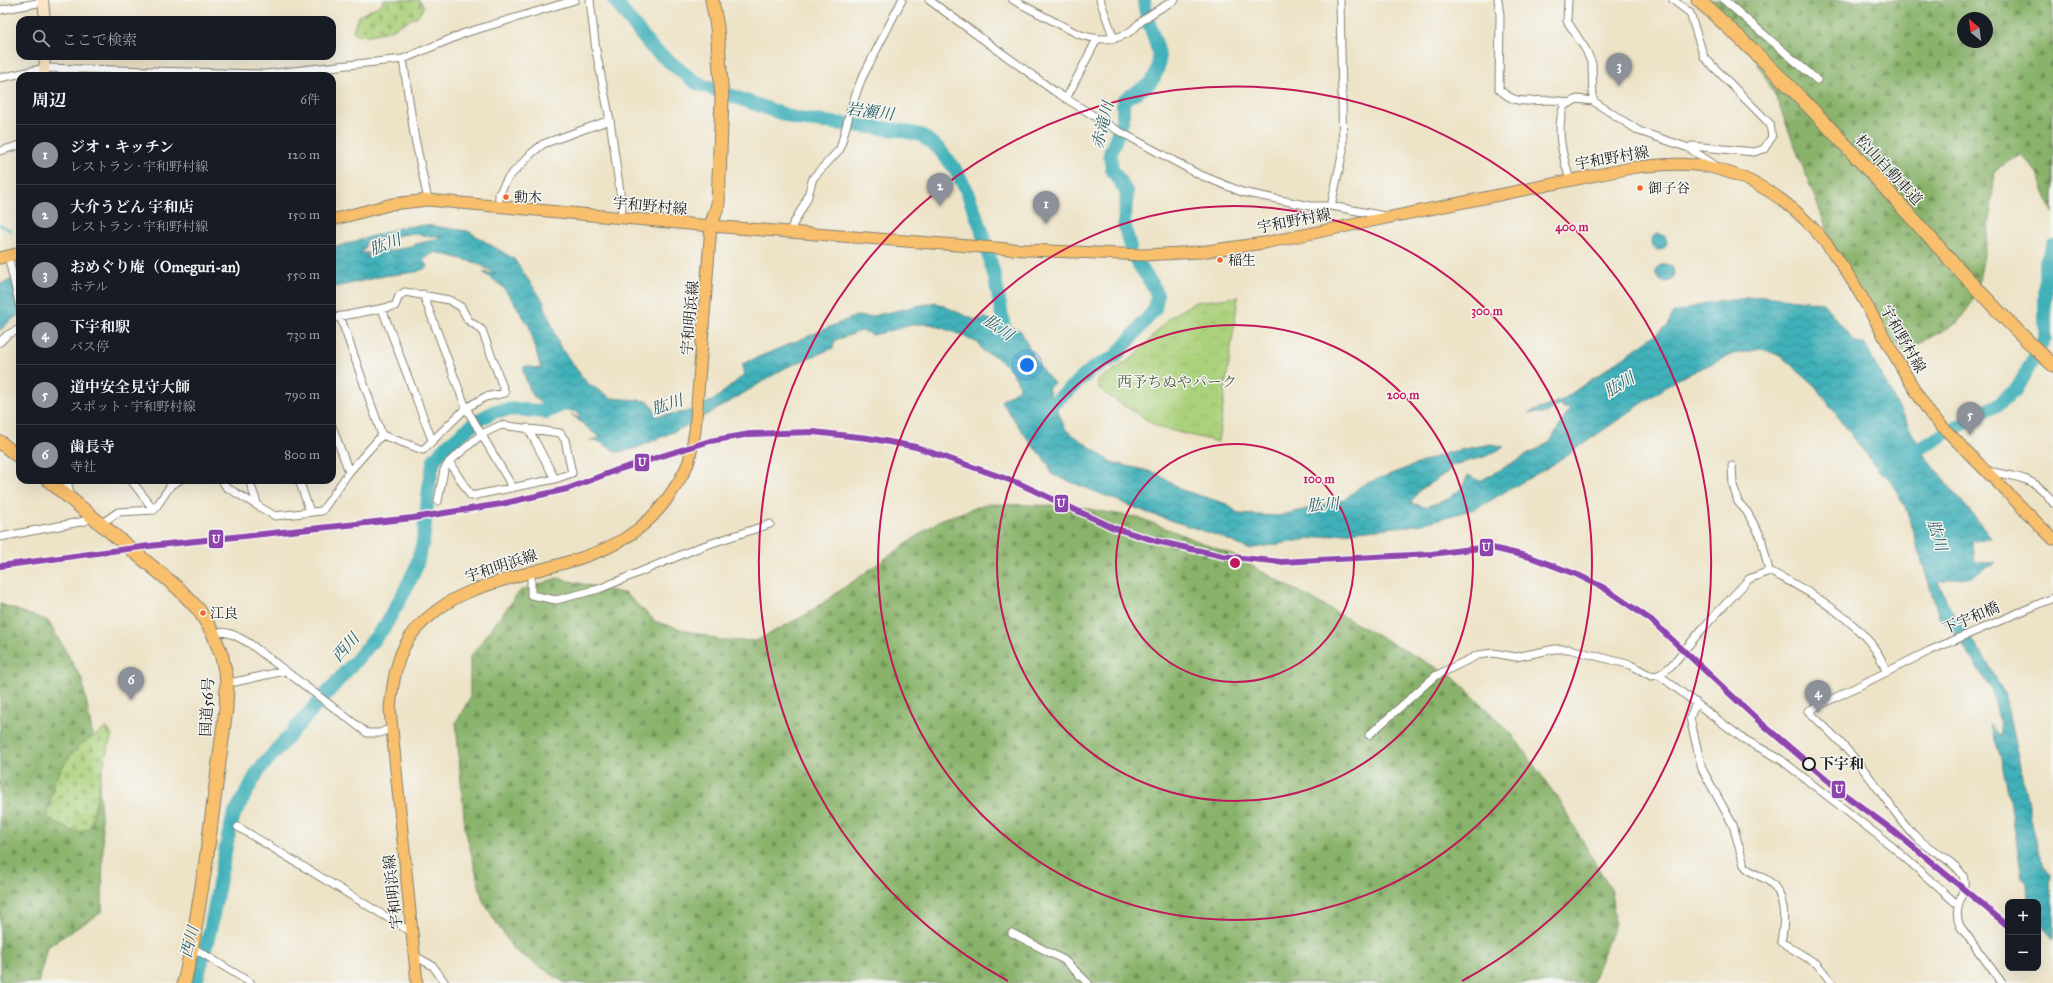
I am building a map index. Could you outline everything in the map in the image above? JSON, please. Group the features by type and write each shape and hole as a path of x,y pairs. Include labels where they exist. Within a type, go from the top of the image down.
{"highway":[{"path":"707,0 716,40"},
{"path":"711,226 710,204 718,118 716,40 712,0"},
{"name":"松山自動車道","path":"1698,0 1728,26 1818,117 2001,314 2053,365"},
{"path":"0,442 16,455"},
{"name":"国道56号","path":"53,484 178,589 199,610 213,633 222,657 227,681 226,709 195,949 184,983"}],"main road":[{"path":"43,1 45,16"},
{"path":"44,72 45,60"},
{"name":"宇和野村線","path":"336,219 392,204 428,200 711,226 968,246 1144,255 1200,252 1264,243 1636,167 1667,164 1708,167 1746,179 1781,199 1798,212 1826,242 1848,273 1917,395 1932,416 1984,471 2053,539"},
{"name":"宇和明浜線","path":"417,983 390,708 394,678 404,646 424,621 447,602 472,589 591,555 611,547 632,535 655,515 672,493 688,464 695,431 711,226"},
{"path":"4,256 16,253"}],"street":[{"path":"283,72 403,59 465,33 575,0"},
{"path":"590,0 596,51 610,120 622,207 621,218"},
{"path":"789,232 807,199 813,178 840,149 851,108 861,80 902,0"},
{"path":"929,0 1066,99 1115,129 1198,174 1242,192 1310,206 1331,206 1388,217"},
{"path":"1013,0 1072,32 1088,38 1097,39 1114,39 1131,31 1142,20 1175,0"},
{"path":"1100,0 1114,39"},
{"path":"1331,206 1343,151 1340,0"},
{"path":"1498,0 1500,15 1499,89 1507,97 1524,102 1552,100 1570,103"},
{"path":"1568,0 1567,21 1586,50 1592,64 1593,101"},
{"path":"1673,0 1690,14 1704,57 1770,124 1772,137 1764,149 1754,152 1692,146 1689,148"},
{"path":"1724,0 1818,80"},
{"path":"0,10 43,1"},
{"path":"1066,99 1097,39"},
{"path":"403,59 414,134 428,200"},
{"path":"0,78 16,76"},
{"path":"1570,180 1563,159 1560,122 1564,106 1577,99 1593,101 1639,131 1689,148 1723,171"},
{"path":"499,206 499,194 508,178 532,153 543,144 610,120"},
{"path":"0,150 16,147"},
{"path":"4,256 12,270 16,289"},
{"path":"336,317 395,306 399,296 405,292 423,294 449,300 461,307 468,320 482,330 505,393 485,397 466,408 423,450 382,435"},
{"path":"423,294 466,408 514,488"},
{"path":"382,309 432,440"},
{"path":"340,316 382,435"},
{"path":"0,342 7,335 16,331"},
{"path":"438,502 444,470 449,462 482,434 501,425 560,433 565,440 572,473 555,479 471,496 449,462"},
{"path":"528,428 555,479"},
{"path":"224,484 226,487 275,516 322,511 349,472 382,435"},
{"path":"336,437 349,472"},
{"path":"1732,466 1733,485 1738,502 1746,512 1760,537 1769,571 1832,606 1868,640 1884,665 1886,672"},
{"path":"1984,471 2031,480 2042,489 2053,503"},
{"path":"68,484 71,498"},
{"path":"134,484 154,510"},
{"path":"154,510 173,484"},
{"path":"250,484 258,506"},
{"path":"300,484 310,512"},
{"path":"0,537 97,520 118,512 154,510"},
{"path":"530,572 531,595 556,600 599,589 700,547 770,524"},
{"path":"1369,735 1436,676 1468,662 1478,655 1493,653 1516,657 1555,649 1569,649 1631,665 1651,676 1659,675 1670,666 1703,628 1749,580 1769,571"},
{"name":"下宇和橋","path":"1958,905 1965,885 1964,878 1958,870 1916,837 1849,752 1808,711 1929,651 2053,598"},
{"path":"213,633 223,631 231,633 249,643 367,733 380,733 391,728"},
{"path":"227,681 235,682 284,671"},
{"path":"1659,675 1742,738 1780,759 1894,848 1958,905 1956,918 1960,926 2002,983"},
{"path":"1696,702 1690,718 1702,770 1733,825 1744,865 1747,869 1774,884 1779,893 1784,924 1781,942 1816,964 1832,983"},
{"path":"238,826 413,933"},
{"path":"1012,933 1064,960 1081,974 1088,983"},
{"path":"195,949 251,983"},
{"path":"415,956 433,966 445,983"}],"green space":[{"path":"383,0 419,0 424,6 419,15 391,30 366,36 355,34 353,30 359,16 382,4"},
{"path":"1695,0 2053,0 2053,213 2038,174 2021,154 1995,170 1989,228 1976,297 1957,323 1903,352 1872,321 1837,255 1775,95 1754,57"},
{"name":"西予ちぬやパーク","path":"1238,297 1218,442 1158,427 1109,396 1098,387 1098,380 1134,357 1170,317 1195,302"},
{"path":"987,504 1072,506 1140,518 1230,554 1453,677 1511,733 1559,800 1611,890 1615,923 1592,983 565,983 513,949 483,901 465,828 456,722 470,698 470,657 520,591 557,578 626,594 656,622 720,640 756,641 807,614 940,520"},
{"path":"0,604 48,621 82,679 97,759 103,843 102,912 47,947 38,983 0,983"},
{"path":"107,728 112,735 105,758 90,828 76,833 47,818 54,782 65,763 78,746"}],"water":[{"name":"肱川","path":"425,225 468,231 514,259 543,301 560,347 587,383 611,398 649,401 657,416 686,412 714,400 745,374 742,364 856,316 868,317 935,302 975,320 985,318 1021,331 1039,365 1054,383 1048,389 1066,430 1111,462 1156,473 1182,490 1227,504 1239,514 1278,516 1344,500 1362,485 1449,452 1491,444 1504,447 1484,457 1452,465 1448,472 1420,490 1410,503 1425,507 1449,499 1463,487 1468,475 1480,481 1550,442 1570,408 1563,408 1562,404 1546,413 1529,413 1562,400 1668,326 1672,314 1706,303 1764,296 1823,303 1854,341 1865,345 1924,455 1991,537 1972,542 1974,562 1995,563 1972,576 1938,582 1949,606 1983,655 2004,693 2039,855 2050,875 2049,884 2053,898 2053,941 2041,923 2041,899 2028,899 2027,882 2022,877 2010,800 2001,759 1990,723 2001,738 2000,723 1991,688 1948,623 1940,620 1905,506 1888,477 1878,470 1815,386 1781,356 1762,349 1733,354 1678,379 1552,465 1477,508 1418,525 1357,531 1248,549 1219,536 1151,514 1051,474 1049,465 1032,445 1001,401 1019,389 1018,382 1010,369 995,356 984,352 978,343 956,333 930,324 916,324 873,335 862,331 835,340 833,348 785,368 726,404 682,428 634,449 617,452 600,442 590,440 600,438 571,414 580,419 578,412 561,409 552,412 536,399 527,384 523,370 525,366 541,369 529,326 503,287 483,272 496,274 477,263 435,252 423,260 428,267 416,272 383,276 336,287 336,247 403,227","holes":["413,233 443,237 388,252 388,248 366,258 369,253 360,253 365,249 366,241"]},
{"path":"1656,234 1662,234 1667,239 1665,248 1662,250 1656,250 1651,245 1651,239"},
{"path":"1665,264 1671,267 1674,273 1671,279 1665,282 1659,279 1656,273 1659,267"},
{"path":"16,278 16,317 0,331 0,284"}],"waterway":[{"name":"岩瀬川","path":"614,0 651,47 696,83 797,119 899,130 921,135 938,148 953,166 965,187 981,228 995,278 1007,343"},
{"name":"赤滝川","path":"1130,247 1124,223 1127,193 1112,169 1110,154 1123,119 1123,101 1148,85 1157,72 1159,62 1158,52 1145,11 1144,0"},
{"path":"0,225 11,231"},
{"path":"1904,457 1997,405 2017,389 2045,338 2045,265 2053,246"},
{"name":"赤滝川","path":"1044,412 1092,369 1116,356 1155,309 1157,296 1155,289 1136,260"},
{"name":"西川","path":"196,983 210,931 228,837 234,815 258,771 385,626 415,570 423,542 430,479 434,460 443,449 477,421 495,411 515,409 546,412 566,403"}],"transit line":[{"name":"U","path":"0,566 149,546 413,518 501,504 567,489 617,470 710,441 750,434 813,432 868,438 916,447 1018,483 1114,528 1156,541 1223,556 1281,562 1431,554 1488,547 1530,557 1578,575 1604,588 1651,620 1759,721 1845,795 1895,832 2005,924"}],"place":[{"name":"おめぐり庵（Omeguri-an)","path":"1619,86"},
{"name":"御子谷","path":"1640,188"},
{"name":"動木","path":"506,197"},
{"name":"大介うどん 宇和店","path":"940,206"},
{"name":"ジオ・キッチン","path":"1046,224"},
{"name":"稲生","path":"1220,260"},
{"name":"道中安全見守大師","path":"1970,435"},
{"name":"江良","path":"203,613"},
{"name":"歯長寺","path":"131,700"},
{"name":"下宇和駅","path":"1818,713"},
{"name":"下宇和","path":"1809,764"}]}
